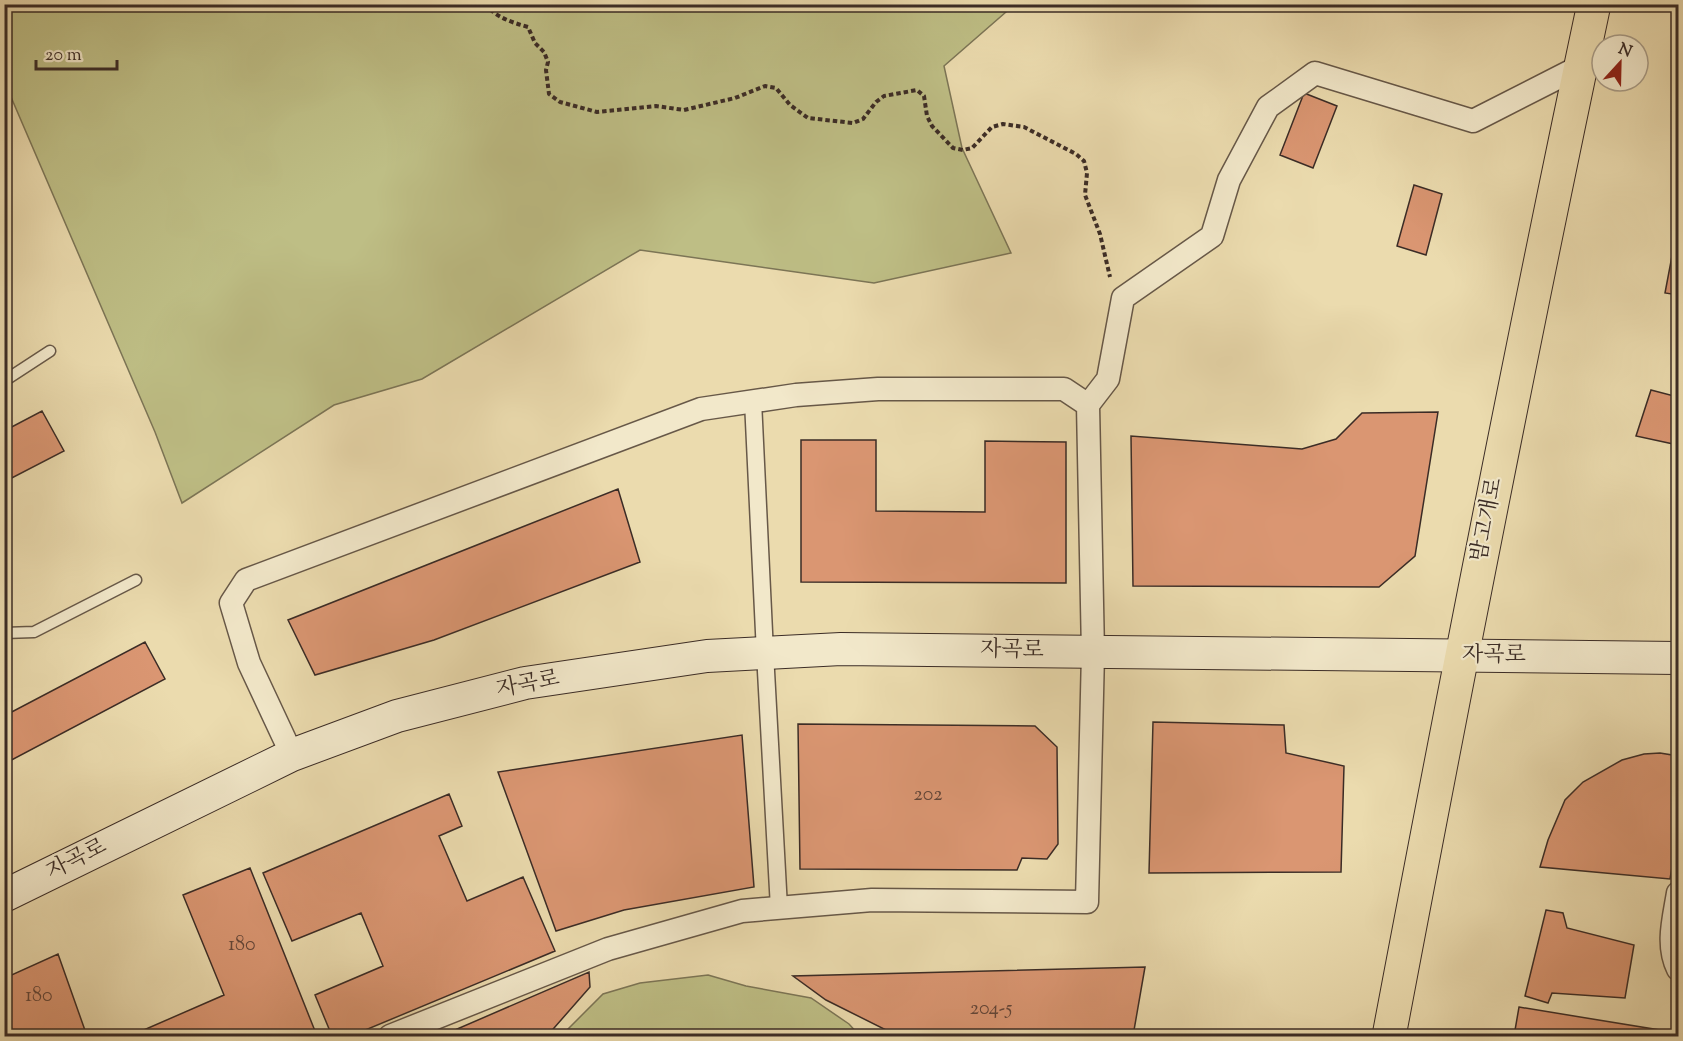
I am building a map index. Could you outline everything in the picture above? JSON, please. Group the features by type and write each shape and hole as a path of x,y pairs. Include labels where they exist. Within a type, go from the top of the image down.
{"main road":[{"name":"밤고개로","path":"1389,1036 1461,656 1547,224 1594,4"},
{"name":"자곡로","path":"4,896 292,755 397,716 525,683 707,656 841,649 1678,658"}],"street":[{"path":"390,1036 608,949 742,911 872,900 1087,902 1093,653 1088,405 1108,379 1123,298 1212,236 1229,180 1268,107 1315,74 1473,121 1581,66"},
{"path":"292,755 249,663 231,603 246,580 701,409 796,395 878,388 1064,389 1088,405"},
{"path":"753,401 779,908"},
{"path":"1678,893 1671,940 1674,961 1678,969"}],"lane":[{"path":"4,381 50,351"},
{"path":"4,633 34,632 136,580"}],"path":[{"path":"485,4 504,19 528,27 535,43 544,52 548,62 546,70 549,94 560,102 597,112 656,106 684,110 735,98 765,86 776,88 790,105 808,118 853,123 863,119 876,102 884,96 917,90 924,96 927,116 932,126 952,148 963,150 972,148 992,127 1003,124 1024,127 1076,154 1084,161 1087,173 1085,195 1100,234 1111,283 1123,298"}],"green space":[{"path":"4,5 1014,5 944,66 962,148 1011,253 874,283 640,250 422,379 334,405 182,503 155,432 5,83"},
{"path":"708,975 746,986 811,998 849,1024 860,1036 561,1036 603,994 640,983"}],"building":[{"path":"1304,93 1337,106 1313,168 1280,155"},
{"path":"1414,185 1442,194 1426,255 1397,246"},
{"path":"1675,240 1678,241 1678,295 1665,293"},
{"path":"1651,390 1678,397 1678,445 1636,436"},
{"path":"42,411 64,451 4,482 4,431"},
{"path":"1438,412 1415,556 1379,587 1133,586 1131,436 1302,449 1336,439 1362,413"},
{"path":"801,440 876,440 876,511 985,512 985,441 1066,442 1066,583 801,582"},
{"path":"618,489 640,562 434,640 315,675 288,620"},
{"path":"145,642 165,679 4,764 4,716"},
{"path":"1153,722 1284,725 1286,753 1344,766 1341,872 1149,873"},
{"path":"798,724 1035,726 1057,747 1058,844 1047,859 1022,858 1017,870 800,869"},
{"path":"742,735 754,887 624,910 556,931 498,772"},
{"path":"1660,753 1678,756 1678,833 1670,879 1540,867 1548,840 1565,800 1583,782 1622,760 1644,754"},
{"path":"449,794 462,826 439,836 467,901 523,877 555,951 351,1036 332,1036 315,995 383,966 361,913 292,941 263,873"},
{"path":"250,868 317,1036 130,1036 224,995 183,895"},
{"path":"1546,910 1563,913 1567,928 1634,945 1625,998 1552,993 1548,1003 1525,996"},
{"path":"58,954 87,1036 15,1036 4,1010 4,982 7,977"},
{"path":"1145,967 1133,1036 898,1036 826,1000 793,976"},
{"path":"589,972 590,987 547,1036 441,1036"},
{"path":"1519,1007 1678,1033 1678,1036 1514,1036"}]}
